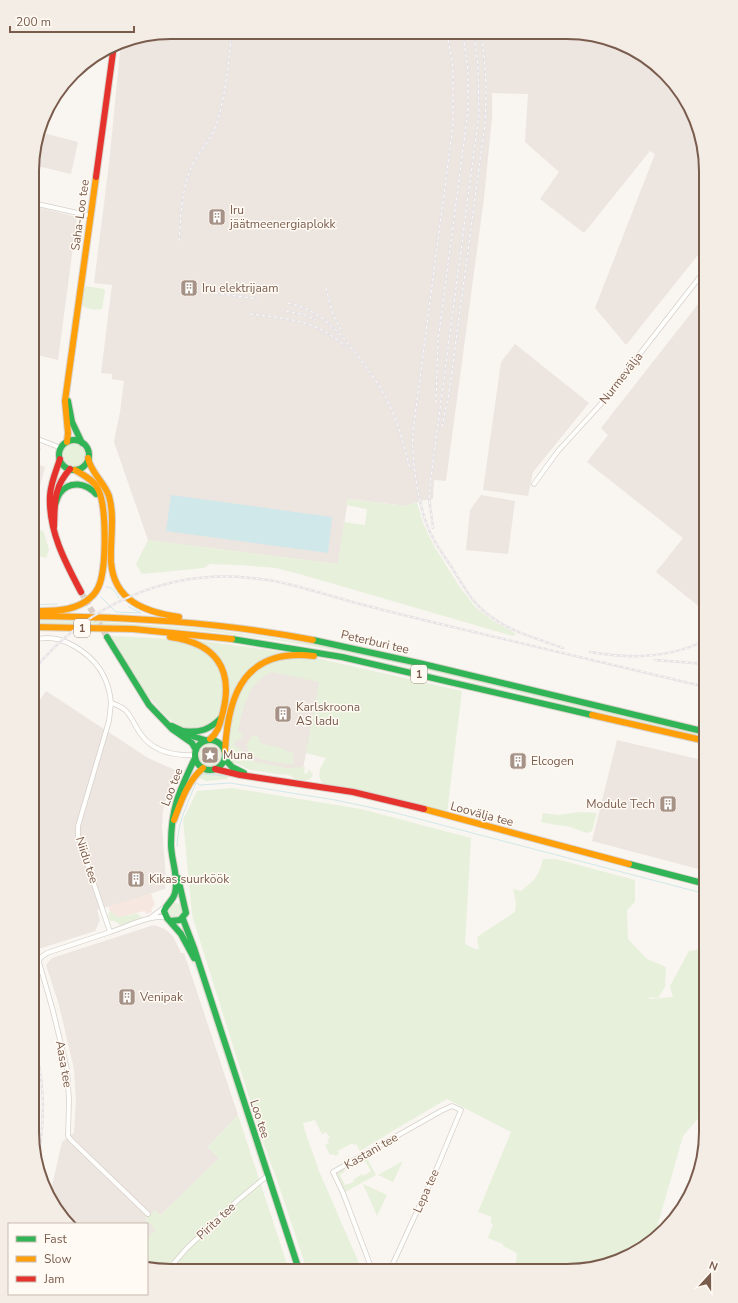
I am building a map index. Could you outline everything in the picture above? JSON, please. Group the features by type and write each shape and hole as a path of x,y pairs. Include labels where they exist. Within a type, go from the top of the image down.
{"main road":[{"name":"Saha-Loo tee","path":"67,442 68,433 65,401 113,53"},
{"name":"Saha-Loo tee","path":"68,387 71,418 82,443"},
{"path":"81,592 71,575 50,521 49,497 52,480 60,459 61,448 67,442 75,440 82,443 88,450 89,465 106,487 111,502 112,570 117,585 123,594 129,600 145,609 171,616 211,620 222,626"},
{"path":"54,531 55,493 58,485 62,477 72,470 84,466 88,458"},
{"path":"39,611 59,611 73,608 84,603 94,594 100,585 102,575 102,505 98,490 87,477 64,465 60,459"},
{"path":"54,508 59,495 63,490 67,486 74,484 82,484 90,488 96,493 102,505"},
{"name":"Peterburi tee","path":"39,616 160,620 254,630 342,645 699,730"},
{"name":"Peterburi tee","path":"39,627 179,633 300,649 379,664 699,740"},
{"path":"128,630 140,635 173,638 192,642 206,649 215,657 224,671 227,688 218,732 208,740 201,742 195,754"},
{"path":"106,637 149,705 172,729 192,743 200,766 211,770 219,767 225,759 228,724 240,684 246,675 260,664 281,656 306,655 362,665 379,664"},
{"path":"183,731 201,733 208,730 222,717"},
{"path":"165,722 183,731 208,740 218,741 224,747 225,751"},
{"name":"Loo tee","path":"195,754 177,797 172,817 171,845 175,868 185,906 186,913 183,919 194,948 267,1176 297,1264"},
{"name":"Loovälja tee","path":"225,759 232,767 251,776"},
{"name":"Loo tee","path":"172,825 186,791 195,775 203,768"},
{"name":"Loovälja tee","path":"215,769 240,775 353,792 388,800 699,882"},
{"name":"Loo tee","path":"171,901 176,880 175,868"},
{"path":"165,907 171,901 179,901 185,906"},
{"name":"Loo tee","path":"165,907 164,911 169,920 181,934 202,974"},
{"path":"169,920 177,922 183,919"}],"street":[{"path":"39,204 91,216"},
{"name":"Nurmevälja","path":"534,484 558,451 602,403 699,278"},
{"path":"39,439 61,448"},
{"name":"Niidu tee","path":"39,638 44,637 57,638 88,655 104,674 110,692 111,703 109,721 78,826 78,832 110,932"},
{"path":"111,703 124,708 143,737 154,747 171,754 195,754"},
{"path":"148,919 165,907"},
{"path":"110,932 148,919 163,917 169,920"},
{"name":"Aasa tee","path":"110,932 47,952 40,958 39,962 67,1069 69,1100 68,1136 74,1144 148,1214"},
{"name":"Kastani tee","path":"370,1264 333,1172 450,1106 461,1110"},
{"name":"Lepa tee","path":"393,1264 436,1170 461,1110"},
{"name":"Pirita tee","path":"173,1264 186,1248 238,1200 267,1176"}],"shaded area":[{"path":"171,39 576,39 609,46 640,61 666,84 677,98 692,129 699,162 699,254 626,345 595,308 655,154 650,151 584,233 540,199 559,172 525,142 528,94 492,93 492,118 484,198 446,481 434,480 433,499 420,501 407,506 348,499 338,564 148,540 114,442 124,381 112,379 112,374 101,373 112,285 94,283 109,164 120,50 137,43"},
{"path":"44,133 78,142 71,174 39,166"},
{"path":"39,208 77,217 58,360 39,355"},
{"path":"699,303 699,606 656,572 683,538 587,462 608,435 601,428"},
{"path":"515,344 589,403 533,472 528,496 483,490 501,362"},
{"path":"39,465 45,467 39,490"},
{"path":"481,495 515,501 508,554 466,550 470,510"},
{"path":"283,666 324,668 302,773 242,760 233,746 248,689 263,673"},
{"path":"46,691 148,758 175,770 163,810 162,826 166,880 165,889 97,910 100,920 95,931 39,949 39,702"},
{"path":"617,740 699,759 699,869 592,841"},
{"path":"151,893 155,905 151,909 152,912 146,914 145,911 119,918 110,911 108,906"},
{"path":"154,925 165,929 173,936 181,953 184,953 238,1115 208,1147 219,1158 161,1215 145,1219 157,1230 148,1237 148,1223 76,1223 61,1205 52,1187 62,1142 74,1133 76,1101 74,1069 59,1005 46,965 52,958"}],"green space":[{"path":"86,286 104,289 105,292 102,309 97,310 86,308 82,305 84,288"},
{"path":"74,443 83,446 86,455 83,464 74,467 65,464 62,455 65,446"},
{"path":"347,499 407,506 417,502 423,523 434,546 459,586 475,607 492,620 516,634 513,636 276,568 210,564 204,568 142,574 136,564 148,540 338,564 344,522 365,525 367,509 346,505"},
{"path":"39,529 44,532 49,550 46,558 39,556"},
{"path":"39,620 103,622 208,629 315,644 373,655 699,733 699,735 426,670 309,645 249,636 141,626 39,623"},
{"path":"111,636 172,639 197,646 215,660 224,684 220,713 211,726 195,731 180,727 167,717 143,689 111,639 116,638 112,638"},
{"path":"195,640 290,653 261,661 230,704 229,678"},
{"path":"284,658 315,658 462,691 447,813 324,784 321,781 319,775 326,758 306,753 319,682 272,672 264,676 252,689 244,705 238,732 243,733 243,736 235,741 234,745 252,761 287,768 305,767 304,773 307,774 309,769 313,775 311,778 301,780 286,774 283,775 250,770 236,763 233,765 228,757 229,730 239,692 257,668"},
{"path":"251,737 259,737 259,741 263,744 285,749 285,751 293,753 293,764 267,761 252,755 248,751 247,745"},
{"path":"205,743 215,743 222,750 222,760 215,767 205,767 198,760 198,750"},
{"path":"202,772 220,772 229,774 227,779 207,781 196,777"},
{"path":"232,788 361,809 471,838 465,944 475,949 479,949 477,937 515,912 516,903 513,889 521,891 533,881 540,870 543,859 556,859 635,880 635,902 627,910 628,939 647,959 666,967 665,987 658,998 649,997 650,999 673,997 670,986 689,951 699,949 699,1117 683,1136 658,1224 659,1226 640,1242 601,1260 567,1264 516,1264 517,1253 503,1246 503,1244 488,1238 493,1224 490,1223 492,1217 478,1212 511,1132 447,1099 360,1151 356,1144 354,1145 353,1143 337,1151 339,1154 335,1156 333,1154 330,1155 325,1145 329,1143 327,1140 330,1138 326,1132 322,1134 315,1120 303,1123 319,1171 359,1264 305,1264 264,1145 192,915 183,820 197,791"},
{"path":"580,812 597,813 592,831 587,833 567,826 541,822 543,813 559,815"},
{"path":"175,903 181,905 183,911 181,917 175,919 169,917 167,911 169,905"},
{"path":"110,911 118,917 136,913 143,918 120,926 116,922 110,921 108,915"},
{"path":"161,919 173,927 179,934 199,975 263,1170 263,1175 198,975 179,938"},
{"path":"238,1115 287,1264 171,1264 148,1262 148,1237 156,1230 145,1219 155,1210 161,1215 219,1158 208,1147"},
{"path":"366,1156 376,1175 345,1192 336,1173 344,1169 345,1171 340,1175 345,1185 354,1182 353,1180 362,1174 363,1176 371,1171 365,1161 358,1164 357,1162"},
{"path":"403,1161 393,1182 378,1175"},
{"path":"363,1184 387,1195 377,1216"}],"water":[{"path":"171,495 332,517 328,553 166,531"}],"waterway":[{"path":"106,587 112,589 119,598"},
{"path":"101,597 116,612 141,613 129,607"},
{"path":"39,605 57,604"},
{"path":"199,777 203,774 225,776"},
{"path":"177,846 181,821 196,783 200,785 230,783 335,800 392,812 699,892"}],"tunnel":[{"path":"81,592 107,637"}],"railway":[{"path":"179,241 182,202 186,183 193,164 216,125 222,103 231,39"},
{"path":"448,39 453,67 453,125 413,431 413,456 417,486 424,515 433,538 464,588 479,607 509,628 563,648"},
{"path":"436,403 438,341 468,111 468,71 464,39"},
{"path":"433,528 429,498 431,477 479,114 478,65 475,39"},
{"path":"442,427 449,393 485,123 486,78 482,39"},
{"path":"326,288 333,315 341,329"},
{"path":"215,293 258,299"},
{"path":"288,303 311,311 330,324 361,360 380,387 393,412 410,468"},
{"path":"286,311 305,315 316,320"},
{"path":"250,314 289,319 311,325 334,337 345,346"},
{"path":"39,664 54,648 78,627 103,610 130,596 159,586 189,579 220,577 264,579 289,584 403,615 699,685"},
{"path":"590,652 619,656 649,656 678,651 699,643"},
{"path":"655,660 699,663"},
{"path":"39,1064 43,1099 40,1147"}],"traffic: fast":[{"path":"68,401 72,422 82,443"},
{"path":"74,440 84,445 89,455 84,465 74,470 64,465 59,455 64,445 74,440"},
{"path":"54,508 60,493 68,486 78,484 83,485 88,487 96,494"},
{"path":"107,637 149,705 172,729 192,743 196,750"},
{"path":"232,639 342,657 592,715"},
{"path":"313,640 423,664 699,730"},
{"path":"183,731 194,732 204,730 221,718"},
{"path":"172,726 205,740"},
{"path":"210,740 221,744 225,755 221,766 210,770 199,766 195,755 199,744 210,740"},
{"path":"194,958 181,934 167,918 164,911 174,896 176,887 172,856 171,831 177,799 195,758"},
{"path":"225,759 232,767 244,773"},
{"path":"629,864 699,882"},
{"path":"170,921 180,920 186,913 178,878"},
{"path":"183,919 194,948 297,1264"}],"traffic: slow":[{"path":"67,442 68,433 65,401 96,177"},
{"path":"88,458 92,468 107,491 111,504 111,562 113,575 118,586 125,595 143,608 154,612 179,617"},
{"path":"41,611 61,610 79,605 93,595 100,583 105,536 101,497 94,483 75,470"},
{"path":"39,616 139,619 209,625 313,640"},
{"path":"39,627 133,629 232,639"},
{"path":"170,637 185,640 198,645 209,652 217,660 223,670 226,682 226,696 223,712 217,730 210,739"},
{"path":"225,751 231,710 237,693 245,678 257,667 272,659 291,655 314,656"},
{"path":"592,715 699,739"},
{"path":"174,820 189,786 197,773 203,768"},
{"path":"424,809 629,864"}],"traffic: jam":[{"path":"96,177 113,53"},
{"path":"60,459 50,495 52,521 59,545 81,592"},
{"path":"54,527 56,496 60,483 70,469"},
{"path":"215,769 240,775 353,792 424,809"}],"place":[{"name":"Iru jäätmeenergiaplokk","path":"217,217"},
{"name":"Iru elektrijaam","path":"189,288"},
{"name":"Karlskroona AS ladu","path":"283,714"},
{"name":"Muna","path":"210,755"},
{"name":"Elcogen","path":"518,761"},
{"name":"Module Tech","path":"668,804"},
{"name":"Kikas suurköök","path":"136,879"},
{"name":"Venipak","path":"127,997"}]}
